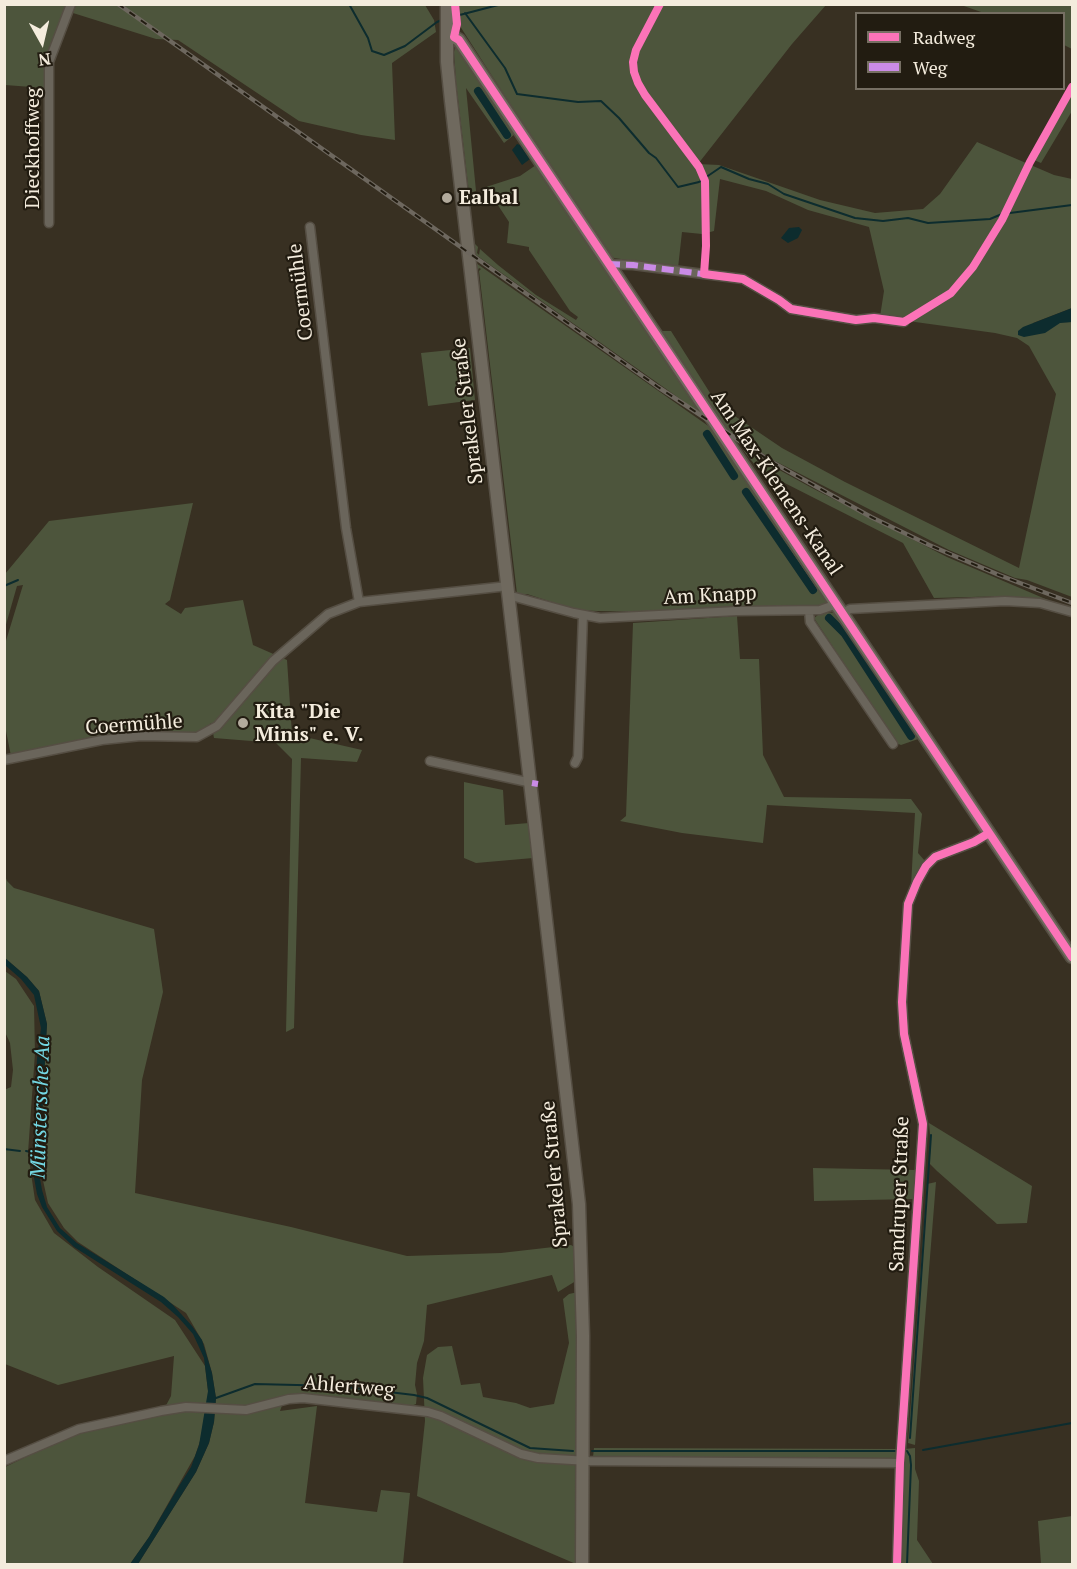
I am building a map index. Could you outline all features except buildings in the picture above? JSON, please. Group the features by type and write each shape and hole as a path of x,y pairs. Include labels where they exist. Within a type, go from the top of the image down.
{"main road":[{"name":"Sprakeler Straße","path":"446,9 451,101 532,783 579,1204 583,1336 582,1564"},
{"name":"Am Max-Klemens-Kanal","path":"446,31 459,40 1072,957"}],"street":[{"name":"Dieckhoffweg","path":"50,223 48,62 71,4"},
{"name":"Coermühle","path":"310,227 346,528 359,602"},
{"path":"608,264 743,279 791,309 856,320 874,318 904,322"},
{"name":"Coermühle","path":"4,760 102,740 141,736 196,737 217,726 273,661 328,614 359,602 509,592"},
{"name":"Am Knapp","path":"509,592 515,597 583,615 609,618 1005,601 1040,603 1072,612"},
{"path":"809,611 810,622 893,744"},
{"path":"574,763 578,757 583,615"},
{"path":"430,761 532,783"},
{"name":"Sandruper Straße","path":"897,1564 901,1455 922,1124 904,1034 902,1002 908,904 916,882 935,857 974,842 989,833"},
{"name":"Ahlertweg","path":"4,1461 79,1429 170,1409 198,1408 224,1411 254,1409 289,1399 303,1398 421,1410 441,1416 520,1454 538,1458 583,1460 901,1455"}],"green space":[{"path":"4,5 67,5 45,61 45,88 5,85"},
{"path":"76,5 425,5 434,20 436,32 392,63 395,140 299,121 178,40 156,39 73,13"},
{"path":"458,5 826,5 792,44 698,164 719,165 820,200 875,213 923,209 940,194 977,142 1054,175 1072,179 1072,308 1033,323 1072,322 1072,597 1027,580 1015,578 949,550 773,460 726,430 662,331 671,331 717,404 782,448 845,482 1019,568 1056,394 1029,346 1017,338 995,333 908,321 902,324 879,323 884,291 869,227 808,210 766,191 720,179 714,231 702,234 682,232 678,268 608,257 458,23"},
{"path":"961,5 1072,5 1072,49 1065,46 1065,12 981,12"},
{"path":"456,46 515,134 504,143 466,88 476,191 469,193 456,82 454,52"},
{"path":"1072,93 1072,111 1041,163 1034,160"},
{"path":"536,165 703,415 476,255 474,243 478,247 479,255 480,249 536,295 576,320 578,317 570,311 529,247 507,243 509,222 486,187 520,176"},
{"path":"476,263 717,432 829,602 827,605 652,612 597,611 576,610 527,594 517,594 479,271 481,269 478,270"},
{"path":"470,348 475,400 428,406 421,353"},
{"path":"743,450 947,557 1055,603 1009,596 934,598 903,543 759,470"},
{"path":"193,503 170,600 165,604 181,614 185,608 243,600 253,645 287,660 292,734 362,750 357,762 301,758 294,1028 286,1032 292,759 276,743 214,738 211,723 195,733 101,736 11,756 5,726 5,644 23,585 17,586 5,628 5,574 49,521"},
{"path":"822,612 838,613 921,738 901,745 896,743 814,618"},
{"path":"737,616 740,659 759,659 763,755 784,797 911,799 922,814 918,853 925,861 911,886 915,813 767,805 763,843 682,833 620,821 626,816 633,623"},
{"path":"464,782 503,790 505,825 529,823 533,858 476,863 464,858"},
{"path":"4,873 7,881 14,888 154,929 163,992 142,1080 135,1193 291,1227 407,1256 501,1253 571,1245 576,1248 579,1279 558,1292 552,1275 427,1305 424,1341 417,1363 416,1404 411,1406 302,1394 285,1397 280,1411 317,1406 305,1503 377,1512 381,1490 410,1493 403,1564 138,1564 196,1472 209,1443 216,1398 212,1373 204,1344 186,1313 78,1242 64,1228 48,1203 42,1176 41,1137 47,1024 39,991 5,958"},
{"path":"5,971 16,979 34,1006 35,1053 28,1153 35,1200 54,1233 98,1267 175,1320 205,1366 208,1404 203,1432 195,1456 149,1537 130,1564 5,1564 5,1467 78,1432 162,1413 171,1396 174,1356 58,1385 5,1364 4,1090 11,1087 13,1070 10,1043 5,1032"},
{"path":"929,1123 1032,1186 1027,1223 997,1224 929,1163 931,1146"},
{"path":"813,1168 916,1170 915,1199 814,1201"},
{"path":"936,1182 915,1445 908,1443 927,1184"},
{"path":"578,1292 576,1564 417,1496 425,1421 423,1378 427,1355 438,1347 452,1346 461,1385 480,1383 483,1397 530,1408 554,1404 569,1343 563,1299 569,1294"},
{"path":"594,1448 897,1449 897,1458 593,1457"},
{"path":"915,1448 915,1469 919,1481 917,1540 933,1564 902,1564 905,1449"},
{"path":"1072,1516 1072,1564 1041,1564 1038,1521"}],"water":[{"path":"517,144 530,159 522,165 512,150"},
{"path":"799,227 802,230 798,238 788,243 781,238 789,228"},
{"path":"1072,308 1072,322 1060,323 1045,333 1024,337 1018,335 1018,331 1023,327"},
{"name":"Münstersche Aa","path":"5,958 39,991 47,1024 39,1173 47,1207 60,1228 77,1243 164,1297 173,1305 202,1340 212,1373 216,1398 209,1443 196,1472 138,1564 130,1564 191,1467 199,1445 208,1391 204,1358 193,1334 178,1317 161,1302 74,1247 57,1231 42,1207 33,1172 37,1059 41,1028 34,995 5,965"}],"waterway":[{"path":"349,4 368,38 372,51 384,55 405,46 444,19"},
{"path":"452,17 502,4"},
{"path":"465,13 505,68 517,94 578,102 601,101 656,158 678,187 699,182 721,167 768,184 784,194 855,218 883,221 908,218 928,223 990,219 1002,214 1072,205"},
{"path":"478,91 507,135"},
{"path":"707,434 734,476"},
{"path":"746,492 813,590"},
{"path":"4,586 18,580"},
{"path":"829,618 845,634 911,736"},
{"path":"910,1438 931,1135"},
{"name":"Münstersche Aa","path":"4,1149 20,1151"},
{"name":"Münstersche Aa","path":"26,1151 35,1153"},
{"path":"216,1398 255,1384 338,1386 414,1395 427,1398 530,1448 573,1451"},
{"path":"923,1450 1072,1423"},
{"path":"592,1451 899,1451"},
{"path":"904,1451 907,1451 910,1456 911,1465 907,1564"}],"railway":[{"path":"118,4 658,387 770,461 871,517 929,545 1072,603"}],"marked path":[{"path":"608,264 710,275"},
{"path":"532,783 538,784"}],"cycle path":[{"path":"455,4 457,24 454,37 459,40 1072,957"},
{"path":"660,4 636,50 633,62 634,72 645,95 699,167 705,181 704,274 743,279 791,309 856,320 874,318 904,322 951,293 973,267 1002,220 1030,162 1072,87"},
{"path":"897,1564 900,1463 923,1124 904,1034 902,1002 908,904 926,866 935,857 974,842 989,833"}],"place":[{"name":"Ealbal","path":"447,198"},
{"name":"Kita \"Die Minis\" e. V.","path":"243,723"}]}
